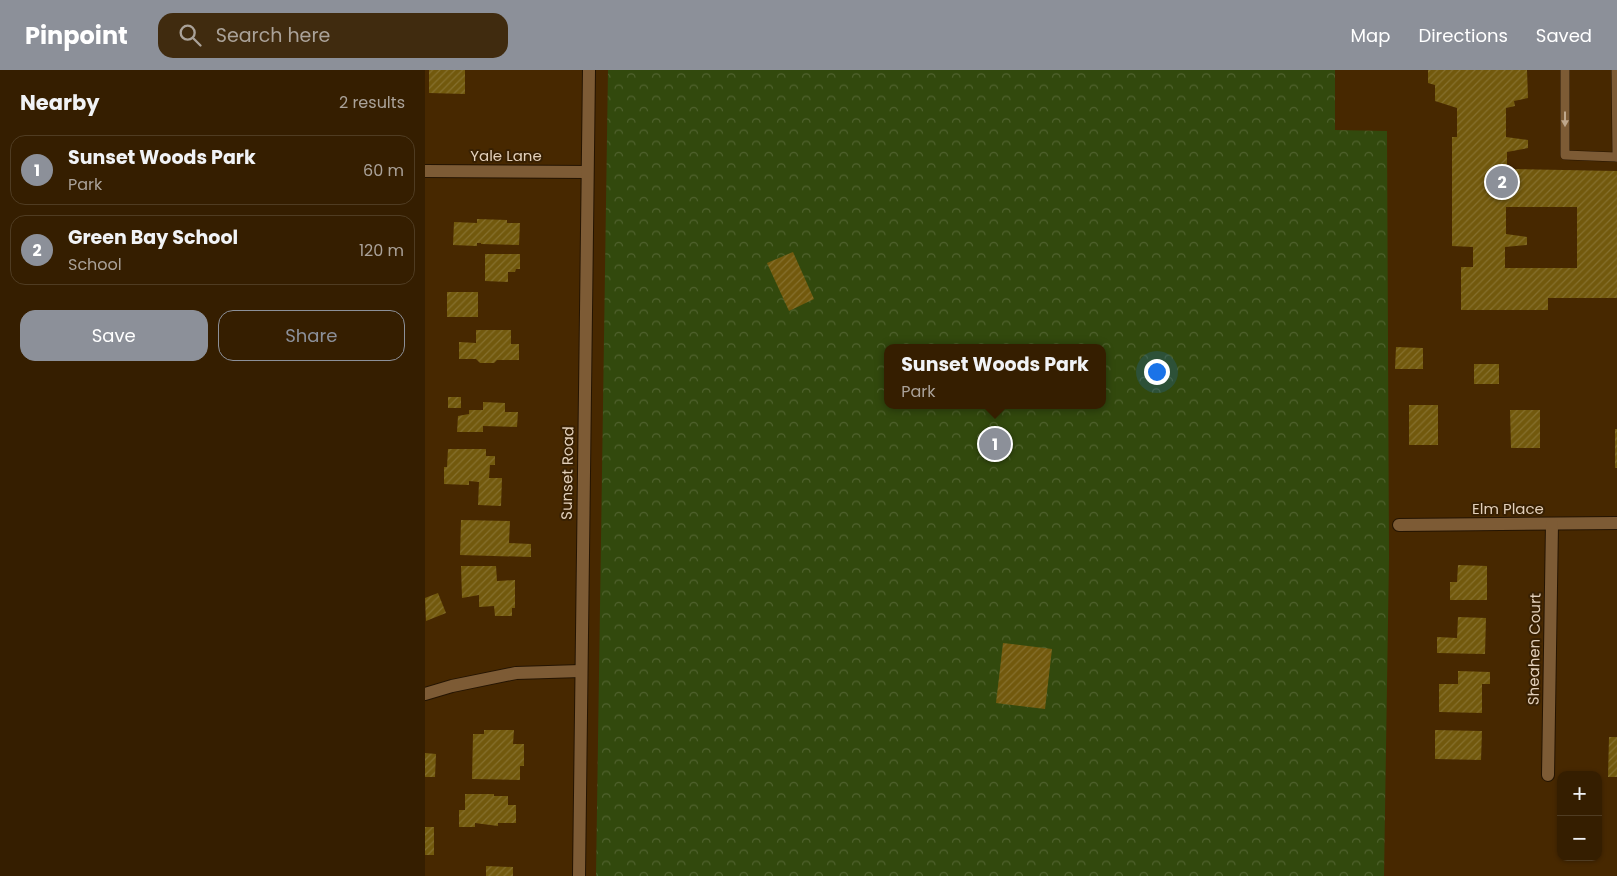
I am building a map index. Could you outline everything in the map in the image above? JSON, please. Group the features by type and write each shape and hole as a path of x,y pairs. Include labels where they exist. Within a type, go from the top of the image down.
{"street":[{"name":"Sunset Road","path":"579,876 589,70"},
{"name":"Yale Lane","path":"425,171 587,172"},
{"name":"Elm Place","path":"1399,525 1617,523"},
{"name":"Sheahen Court","path":"1549,775 1552,524"},
{"path":"425,694 452,686 516,673 581,671"}],"lane":[{"path":"1565,70 1565,155 1617,157 1616,70"}],"green space":[{"path":"608,70 1335,70 1335,130 1387,131 1389,558 1384,876 596,876"}],"building":[{"path":"429,70 465,70 465,94 429,93"},
{"path":"1428,70 1527,70 1528,98 1514,101 1515,106 1506,108 1506,137 1528,140 1528,148 1507,152 1507,169 1617,171 1617,298 1548,298 1548,310 1461,310 1461,267 1473,267 1473,247 1452,246 1452,137 1457,137 1457,108 1435,101 1435,85 1428,83","holes":["1506,207 1577,207 1577,268 1505,268 1505,247 1527,245 1527,237 1506,234"]},
{"path":"477,219 507,220 507,223 520,223 519,245 477,243 477,246 453,245 454,222 477,223"},
{"path":"793,252 814,299 789,311 767,263"},
{"path":"485,254 520,254 520,269 516,269 515,272 508,272 508,282 485,281"},
{"path":"447,292 478,292 478,317 447,317"},
{"path":"476,330 511,330 511,344 519,344 519,360 497,360 494,363 480,363 476,359 459,359 459,342 476,343"},
{"path":"1396,347 1423,348 1423,369 1395,369"},
{"path":"1474,364 1499,364 1499,384 1474,384"},
{"path":"448,397 461,397 461,408 448,408"},
{"path":"483,402 505,403 505,412 518,412 517,427 483,426 483,432 457,432 458,416 469,414 469,410 483,410"},
{"path":"1409,405 1438,405 1438,445 1409,445"},
{"path":"1510,410 1540,410 1540,448 1511,448"},
{"path":"1615,429 1617,429 1617,468 1615,468"},
{"path":"448,449 486,449 486,456 495,456 495,465 490,465 489,478 502,478 501,506 478,505 479,482 469,481 469,485 444,484 444,467 447,467"},
{"path":"461,520 510,521 509,543 531,544 531,557 460,555"},
{"path":"1458,565 1487,566 1487,600 1450,600 1450,582 1457,582"},
{"path":"461,566 496,566 497,581 515,580 515,608 512,608 512,616 495,616 494,606 479,607 479,595 462,598"},
{"path":"438,593 446,613 426,621 425,598"},
{"path":"1458,617 1486,618 1485,654 1437,653 1437,637 1457,638"},
{"path":"1003,643 1052,649 1045,709 996,703"},
{"path":"1458,671 1490,672 1490,684 1482,684 1482,713 1439,712 1439,684 1458,684"},
{"path":"484,730 514,730 513,744 524,744 524,766 520,766 520,780 472,779 473,734 484,734"},
{"path":"1435,730 1482,731 1481,760 1435,759"},
{"path":"1609,737 1617,737 1617,777 1608,777"},
{"path":"425,753 436,754 435,777 425,777"},
{"path":"465,794 508,796 508,805 516,805 516,823 498,823 498,826 475,823 475,827 459,827 459,810 465,810"},
{"path":"425,827 434,827 434,855 425,855"},
{"path":"486,866 513,867 513,876 486,876"}],"place":[{"name":"Green Bay School","path":"1502,182"},
{"name":"Sunset Woods Park","path":"995,444"}]}
